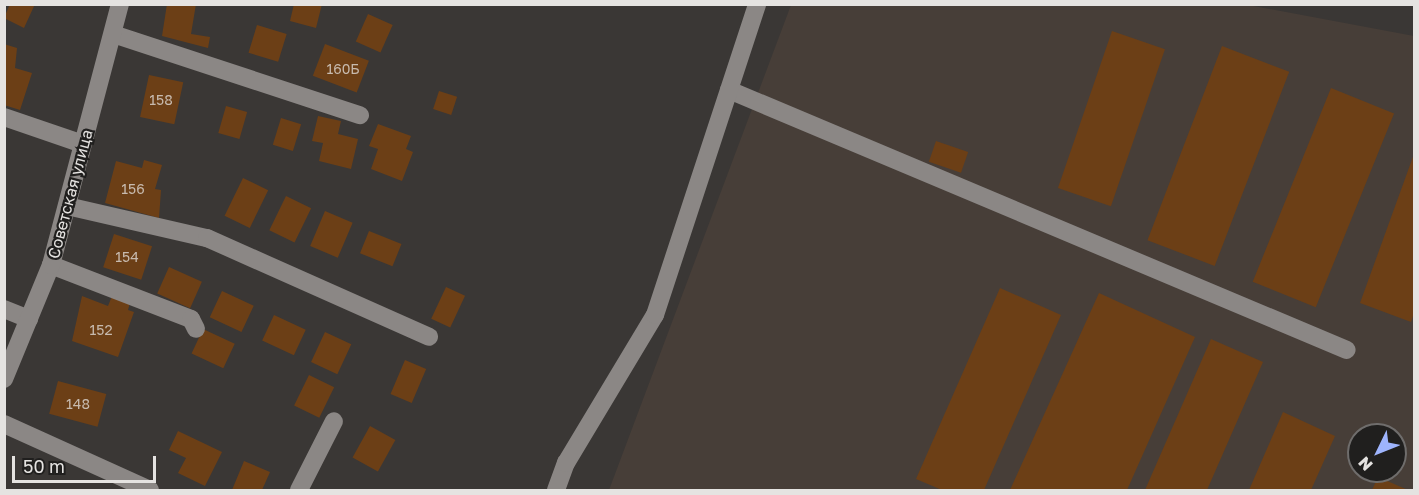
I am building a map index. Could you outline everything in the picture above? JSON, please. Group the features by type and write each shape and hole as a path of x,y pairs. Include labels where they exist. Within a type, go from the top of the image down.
{"street":[{"name":"Советская улица","path":"4,379 51,265 120,4"},
{"path":"556,490 566,463 656,315 757,4"},
{"path":"113,34 360,116"},
{"path":"729,90 1347,350"},
{"path":"4,117 83,144"},
{"path":"67,206 207,238 429,337"},
{"path":"51,265 191,319 196,329"},
{"path":"4,309 29,319"},
{"path":"299,490 334,421"},
{"path":"4,424 150,490"}],"shaded area":[{"path":"791,5 1248,5 1414,36 1414,490 609,490"}],"building":[{"path":"10,4 35,4 24,28 4,18"},
{"path":"167,4 196,4 191,34 210,37 208,48 162,36"},
{"path":"294,4 322,4 316,28 290,21"},
{"path":"368,14 393,25 380,52 356,41"},
{"path":"257,25 287,34 278,62 249,53"},
{"path":"1112,31 1165,49 1111,206 1058,188"},
{"path":"4,44 17,48 15,68 32,73 20,110 4,105"},
{"path":"325,44 369,61 357,93 313,76"},
{"path":"1222,46 1289,72 1215,266 1147,240"},
{"path":"149,75 183,82 174,124 140,117"},
{"path":"1331,88 1394,113 1316,307 1253,282"},
{"path":"439,91 457,97 451,115 433,109"},
{"path":"226,106 247,112 239,139 218,133"},
{"path":"318,116 341,121 338,134 358,139 351,169 319,161 323,143 312,141"},
{"path":"281,118 301,124 293,151 273,145"},
{"path":"378,124 411,136 406,149 413,152 402,181 371,169 378,149 369,146"},
{"path":"936,141 968,152 961,173 929,162"},
{"path":"1414,154 1414,313 1411,322 1360,303"},
{"path":"144,160 162,165 155,189 161,190 159,218 105,203 116,161 142,168"},
{"path":"243,178 268,190 250,228 225,216"},
{"path":"286,196 311,208 295,242 269,230"},
{"path":"325,211 353,223 338,258 310,246"},
{"path":"369,231 401,244 392,266 360,253"},
{"path":"114,234 152,246 141,280 103,267"},
{"path":"169,267 202,282 190,308 157,293"},
{"path":"446,287 465,296 450,328 431,319"},
{"path":"1000,288 1061,315 984,490 942,490 916,479"},
{"path":"222,291 254,306 241,332 210,317"},
{"path":"1099,293 1195,337 1127,490 1010,490"},
{"path":"82,296 108,306 112,296 130,303 128,310 134,312 118,357 72,341"},
{"path":"274,315 306,330 294,355 262,340"},
{"path":"203,329 235,344 223,368 192,353"},
{"path":"325,332 351,344 337,374 311,362"},
{"path":"1211,339 1263,362 1207,490 1145,490"},
{"path":"405,360 426,369 412,403 391,394"},
{"path":"309,375 334,387 319,418 294,406"},
{"path":"58,381 106,394 97,427 49,414"},
{"path":"1283,412 1335,436 1311,490 1249,490"},
{"path":"370,426 395,440 378,472 353,457"},
{"path":"178,431 222,452 205,486 178,473 186,458 169,450"},
{"path":"244,461 270,472 262,490 232,490"},
{"path":"1375,483 1392,483 1408,490 1372,490"}]}
